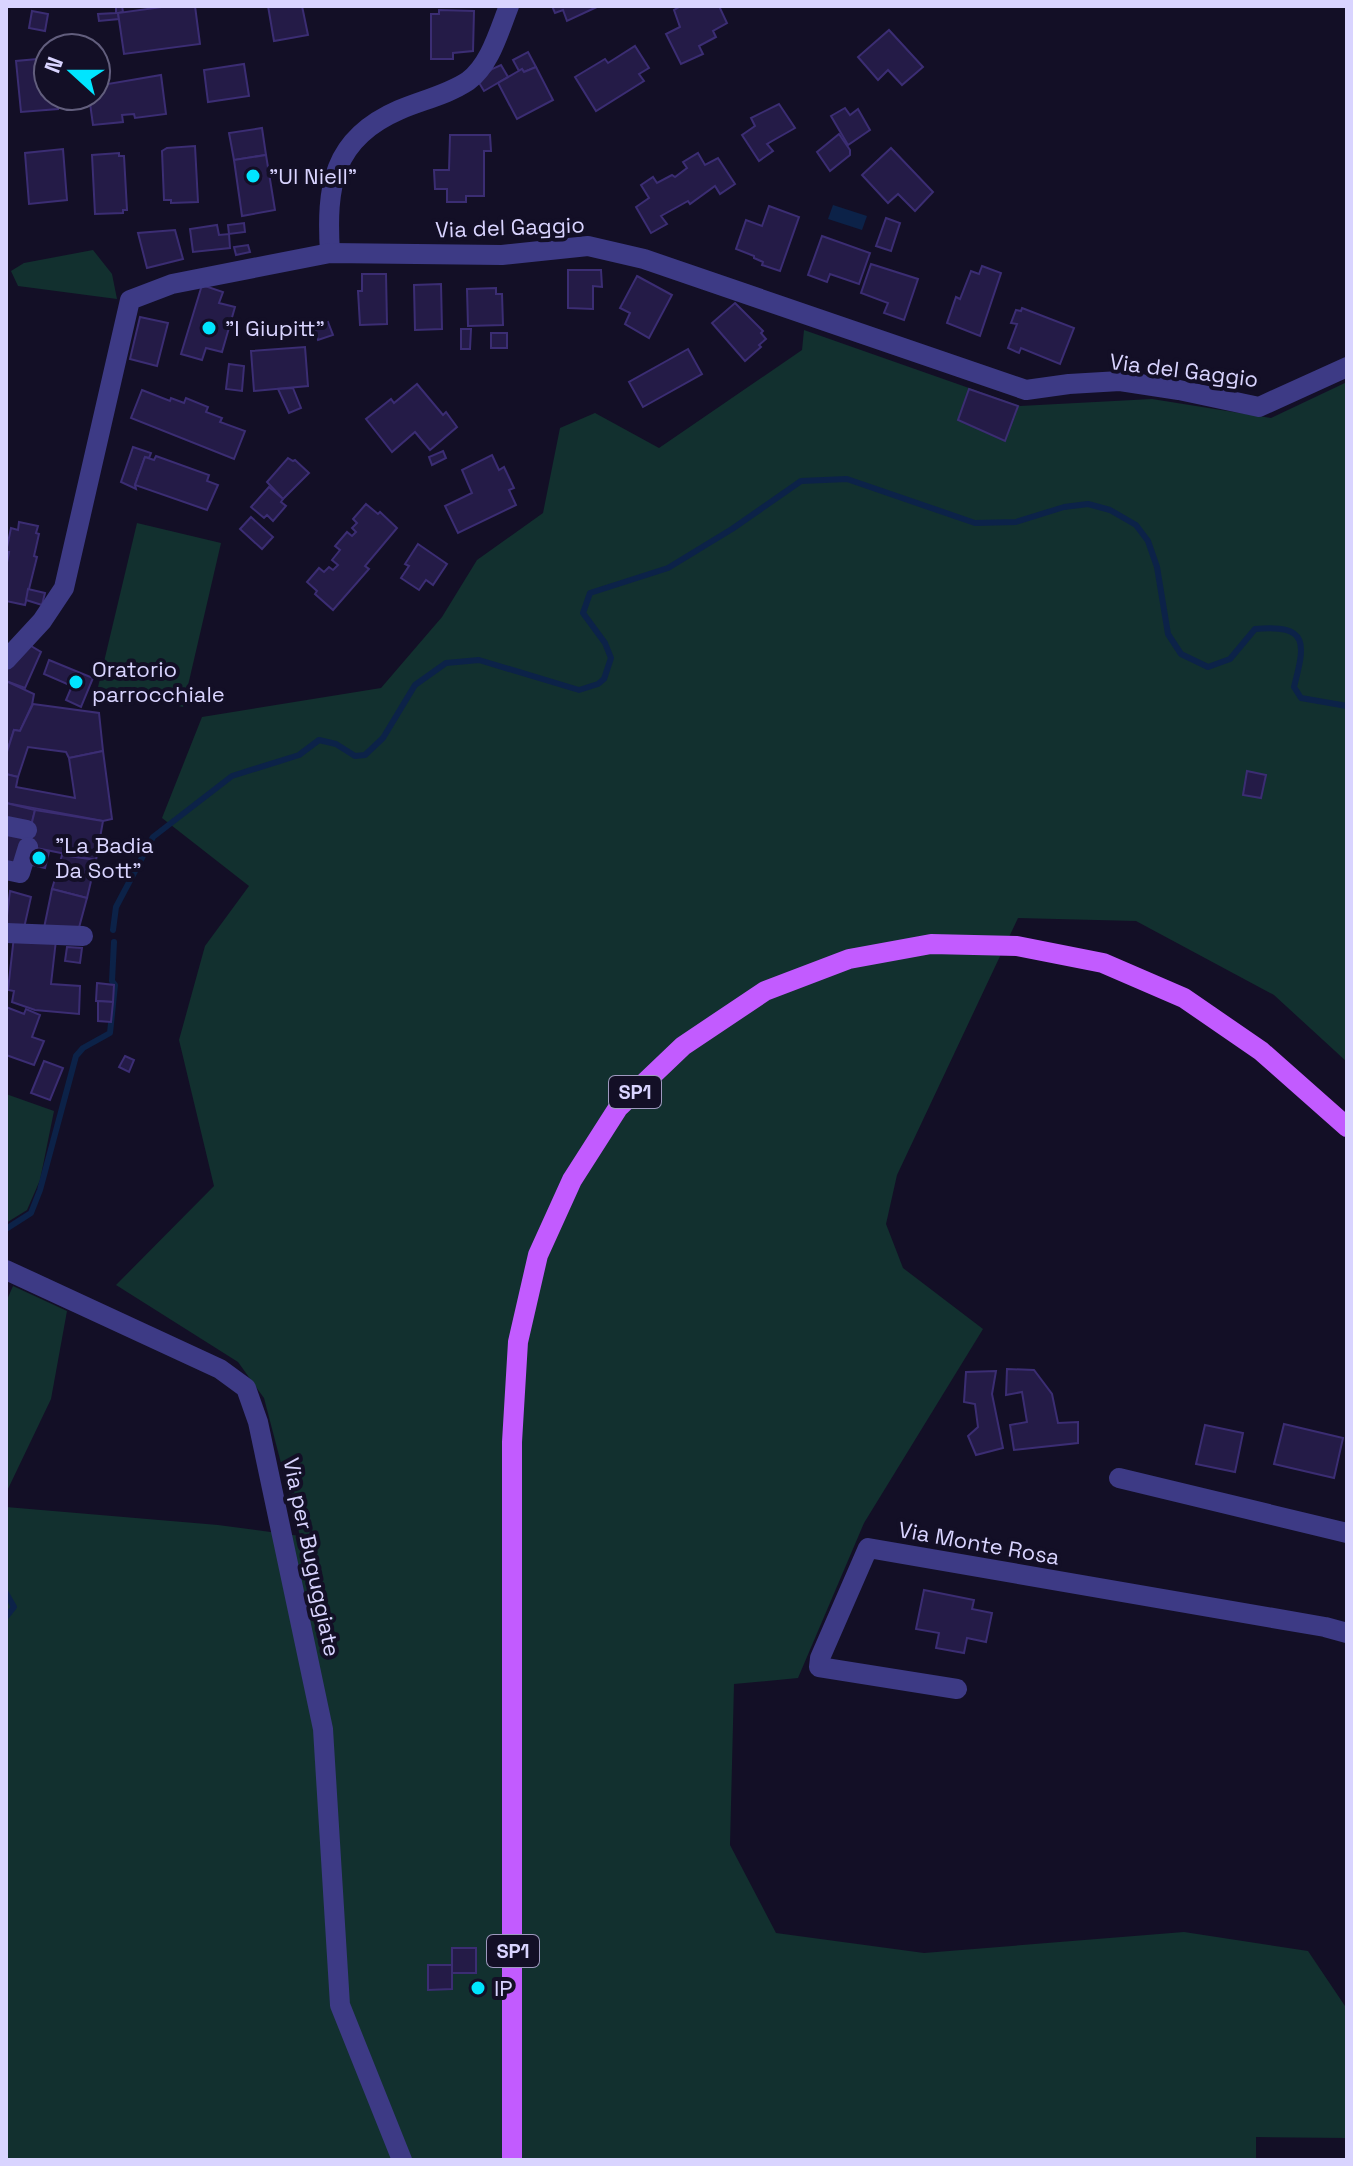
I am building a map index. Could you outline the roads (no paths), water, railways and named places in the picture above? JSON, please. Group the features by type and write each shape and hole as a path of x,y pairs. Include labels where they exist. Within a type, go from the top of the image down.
{"main road":[{"name":"SP1","path":"512,2160 512,1442 518,1342 538,1255 572,1180 618,1108 683,1046 765,991 849,959 931,944 1003,945 1103,963 1184,998 1261,1051 1347,1127"}],"street":[{"path":"330,253 328,220 332,189 336,171 354,139 398,110 438,96 469,80 486,59 509,6"},
{"name":"Via del Gaggio","path":"6,660 42,621 64,588 130,300 172,284 330,253 502,255 588,246 644,259 1026,390 1120,381 1259,407 1347,367"},
{"path":"6,870 20,873 21,834"},
{"path":"6,933 83,936"},
{"name":"Via per Buguggiate","path":"6,1270 220,1369 246,1388 258,1422 273,1485 323,1729 340,2005 402,2160"},
{"path":"1119,1478 1347,1533"},
{"name":"Via Monte Rosa","path":"957,1689 819,1667 820,1658 868,1548 1347,1633"}],"water":[{"path":"833,205 867,216 862,230 828,219"}],"waterway":[{"path":"113,930 116,907 153,837 232,776 299,755 319,740 336,744 355,756 365,755 383,738 415,685 446,663 479,660 579,690 598,684 604,679 611,658 605,643 583,613 590,593 668,568 801,481 847,479 975,523 1016,522 1064,507 1088,504 1110,510 1136,525 1148,541 1157,567 1168,634 1181,654 1208,667 1230,659 1255,629 1286,630 1294,634 1301,648 1294,687 1301,698 1347,706"},
{"path":"6,1229 31,1213 76,1056 83,1048 110,1033 115,985 112,981 114,942"},
{"path":"6,1593 14,1607 6,1617"}],"place":[{"name":"\"Ul Niell\"","path":"253,176"},
{"name":"\"I Giupitt\"","path":"209,328"},
{"name":"Oratorio parrocchiale","path":"76,682"},
{"name":"\"La Badia Da Sott\"","path":"39,858"},
{"name":"IP","path":"478,1988"}]}
